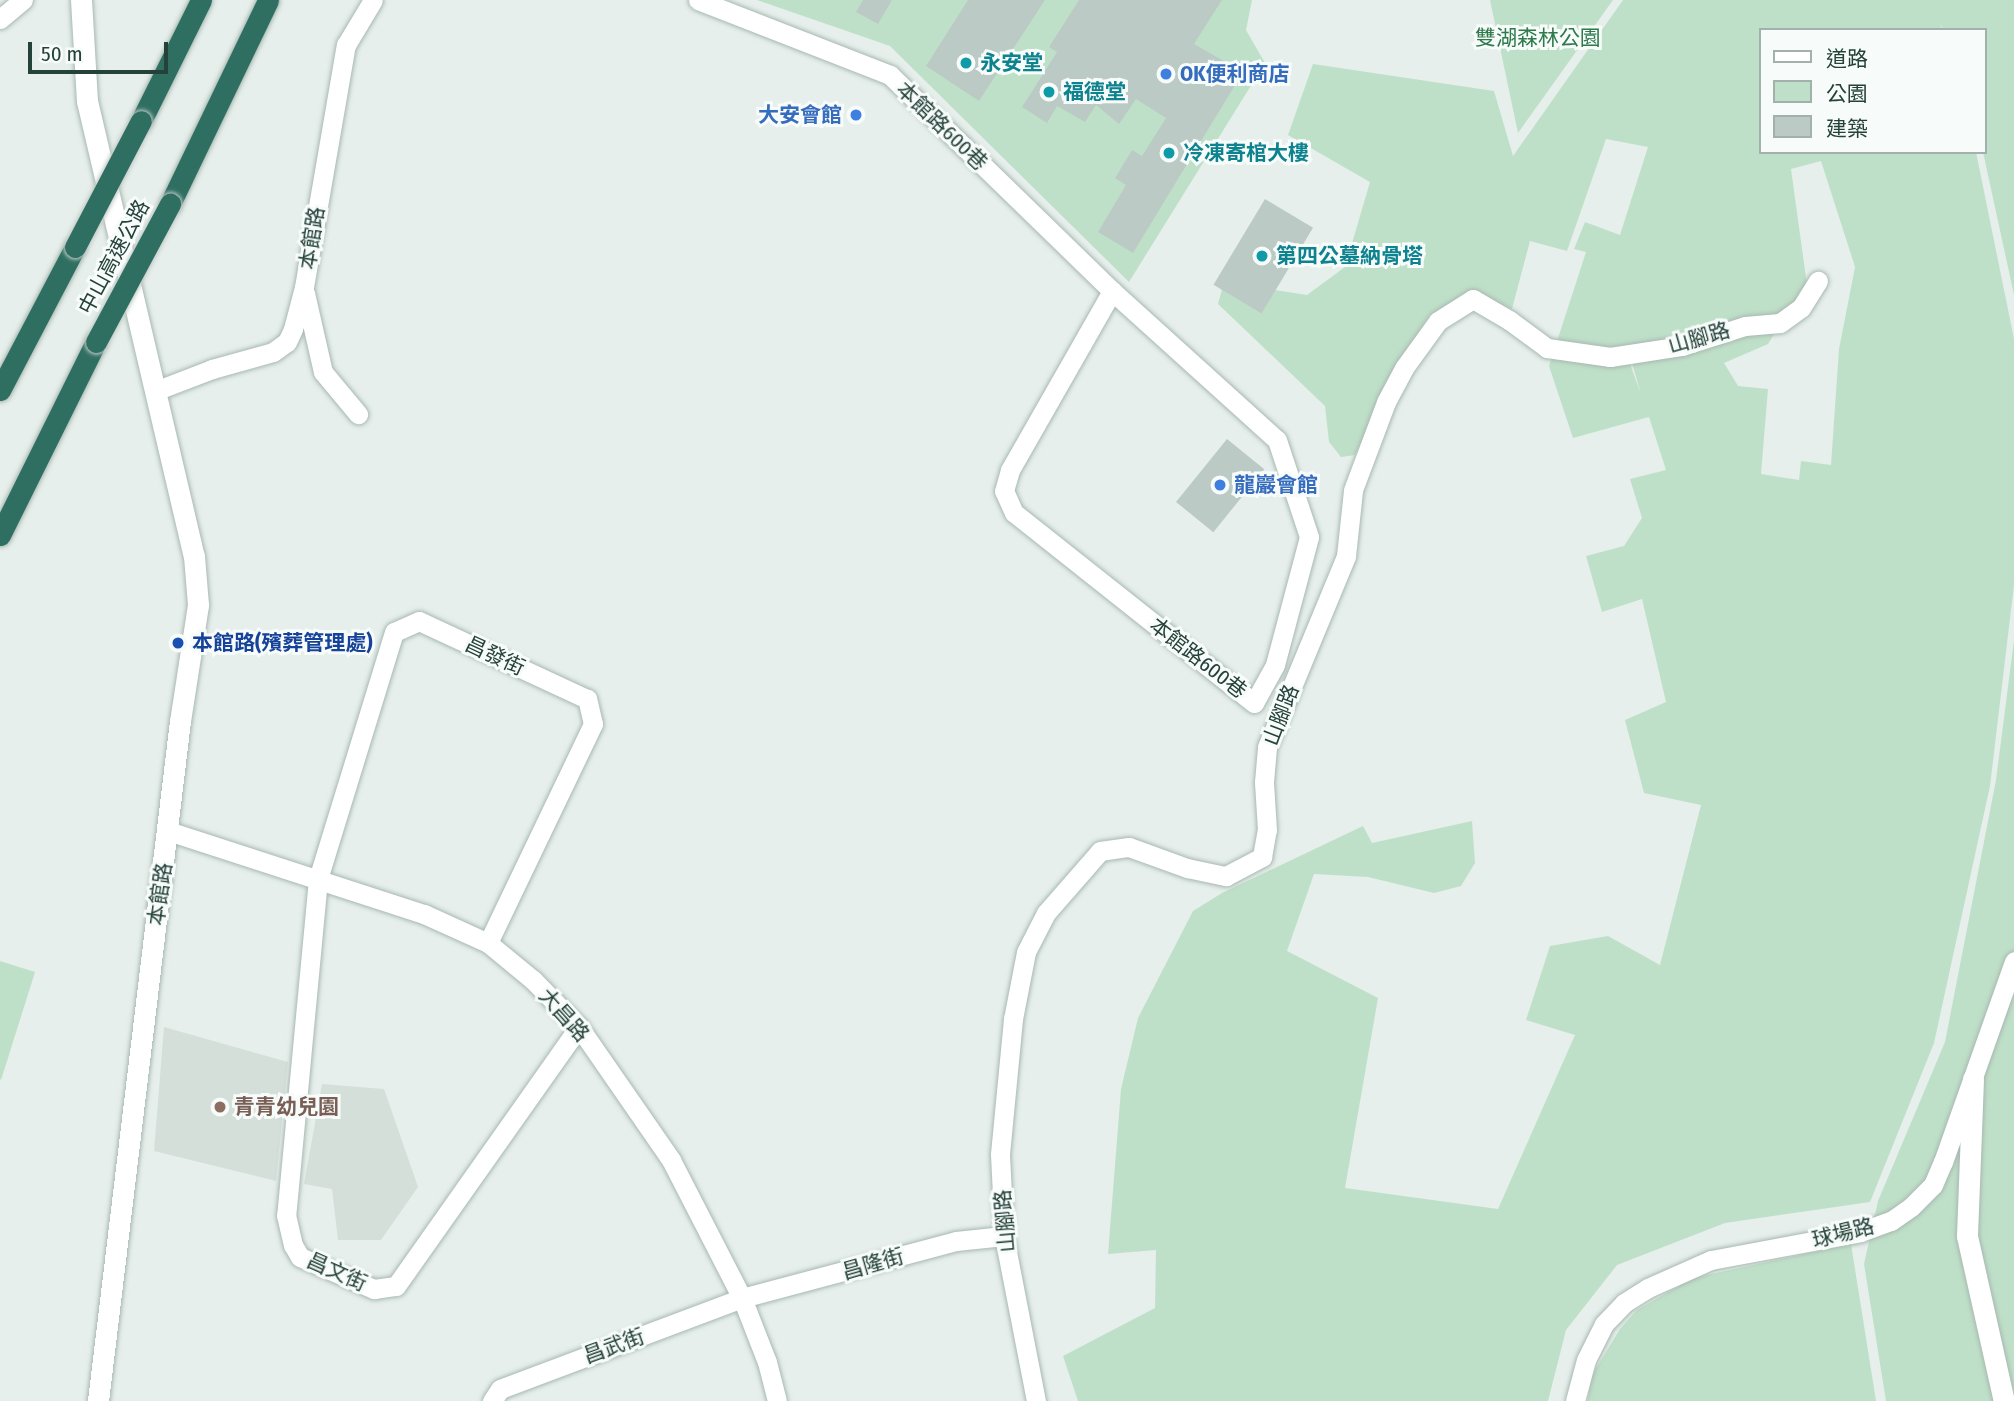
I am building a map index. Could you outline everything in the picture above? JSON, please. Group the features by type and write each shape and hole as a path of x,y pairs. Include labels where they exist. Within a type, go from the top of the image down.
{"highway":[{"name":"中山高速公路","path":"0,390 201,0"},
{"name":"中山高速公路","path":"0,535 96,342 170,204 268,0"}],"street":[{"path":"0,19 23,0"},
{"name":"本館路","path":"81,0 86,101 194,556 198,605 180,721 99,1401"},
{"name":"本館路","path":"155,391 212,369 273,352 287,341 304,288 346,45 373,0"},
{"name":"本館路600巷","path":"698,0 890,75 1112,291 1276,440 1309,537 1275,665 1254,703 1014,513 1004,491 1010,470 1112,291"},
{"name":"山腳路","path":"1036,1401 1004,1236 1000,1154 1013,1019 1026,952 1046,913 1100,851 1129,847 1187,868 1226,876 1262,857 1267,830 1264,782 1267,747 1346,556 1353,490 1386,402 1404,368 1438,321 1473,299 1509,320 1547,348 1610,357 1682,346 1745,326 1780,323 1801,308 1818,281"},
{"path":"304,288 323,372 358,414"},
{"name":"昌發街","path":"318,879 394,632 419,621 587,698 593,724 488,943"},
{"name":"大昌路","path":"169,831 424,914 488,943 533,980 579,1027 671,1160 742,1298 767,1362 777,1401"},
{"name":"昌文街","path":"318,879 286,1215 293,1245 300,1257 374,1289 396,1286 579,1027"},
{"name":"球場路","path":"1575,1401 1587,1360 1604,1324 1625,1303 1648,1288 1711,1260 1860,1232 1891,1221 1911,1207 1933,1185 2014,961"},
{"path":"1973,1079 1967,1236 2004,1401"},
{"name":"昌隆街","path":"742,1298 956,1241 1004,1236"},
{"name":"昌武街","path":"492,1401 500,1389 742,1298"}],"shaded area":[{"name":"青青幼兒園","path":"164,1027 288,1062 276,1181 154,1151"},
{"name":"青青幼兒園","path":"322,1084 384,1089 418,1187 381,1240 338,1240 332,1189 304,1184"}],"green space":[{"path":"757,0 1252,0 1246,30 1265,63 1129,282 890,46"},
{"name":"雙湖森林公園","path":"1490,0 1613,0 1518,133"},
{"path":"1623,0 2014,0 2014,295 1983,154 1986,154 1986,28 1942,28 1940,23 1941,28 1758,28 1758,154 1976,154 2014,339 2014,585 1990,786 1934,1043 1870,1202 1725,1223 1617,1265 1566,1330 1548,1401 1078,1401 1063,1356 1155,1308 1156,1250 1108,1254 1121,1089 1138,1018 1193,911 1222,893 1363,826 1372,843 1472,821 1475,863 1461,886 1434,893 1368,877 1314,874 1287,951 1378,998 1345,1188 1498,1209 1575,1035 1526,1020 1550,946 1608,936 1660,965 1701,805 1644,793 1625,720 1666,702 1642,599 1602,612 1586,556 1624,546 1642,518 1630,479 1666,470 1649,417 1573,438 1549,366 1586,252 1574,249 1585,222 1620,235 1648,147 1606,139 1567,251 1530,241 1512,309 1469,291 1430,315 1400,361 1355,455 1341,457 1329,442 1325,406 1218,304 1224,282 1307,295 1345,267 1370,182 1288,135 1313,64 1494,91 1513,156","holes":["1821,161 1855,267 1839,349 1831,465 1801,461 1799,480 1761,474 1768,389 1738,386 1724,363 1768,344 1779,326 1630,356 1641,394 1626,353 1786,316 1807,285 1791,169"]},
{"path":"2014,640 2014,1401 1886,1401 1864,1264 1878,1201 1945,1042 1996,780"},
{"path":"0,961 35,972 1,1080 0,1079"},
{"path":"1851,1244 1876,1401 1588,1401 1592,1375 1620,1329 1637,1310 1693,1278"}],"building":[{"path":"863,0 892,0 878,24 856,12"},
{"path":"968,0 1045,0 979,101 926,66"},
{"path":"1079,0 1222,0 1194,44 1243,72 1133,253 1098,232 1126,185 1115,178 1132,150 1142,156 1166,118 1136,99 1119,124 1096,105 1085,122 1057,106 1047,123 1022,107 1057,52 1049,47"},
{"name":"第四公墓納骨塔","path":"1265,199 1313,228 1261,314 1213,285"},
{"name":"龍巖會館","path":"1227,439 1264,469 1213,532 1176,502"}],"place":[{"name":"永安堂","path":"966,63"},
{"name":"OK便利商店","path":"1166,74"},
{"name":"福德堂","path":"1049,92"},
{"name":"大安會館","path":"856,115"},
{"name":"冷凍寄棺大樓","path":"1169,153"},
{"name":"第四公墓納骨塔","path":"1262,256"},
{"name":"龍巖會館","path":"1220,485"},
{"name":"本館路(殯葬管理處)","path":"178,643"},
{"name":"青青幼兒園","path":"220,1107"}]}
